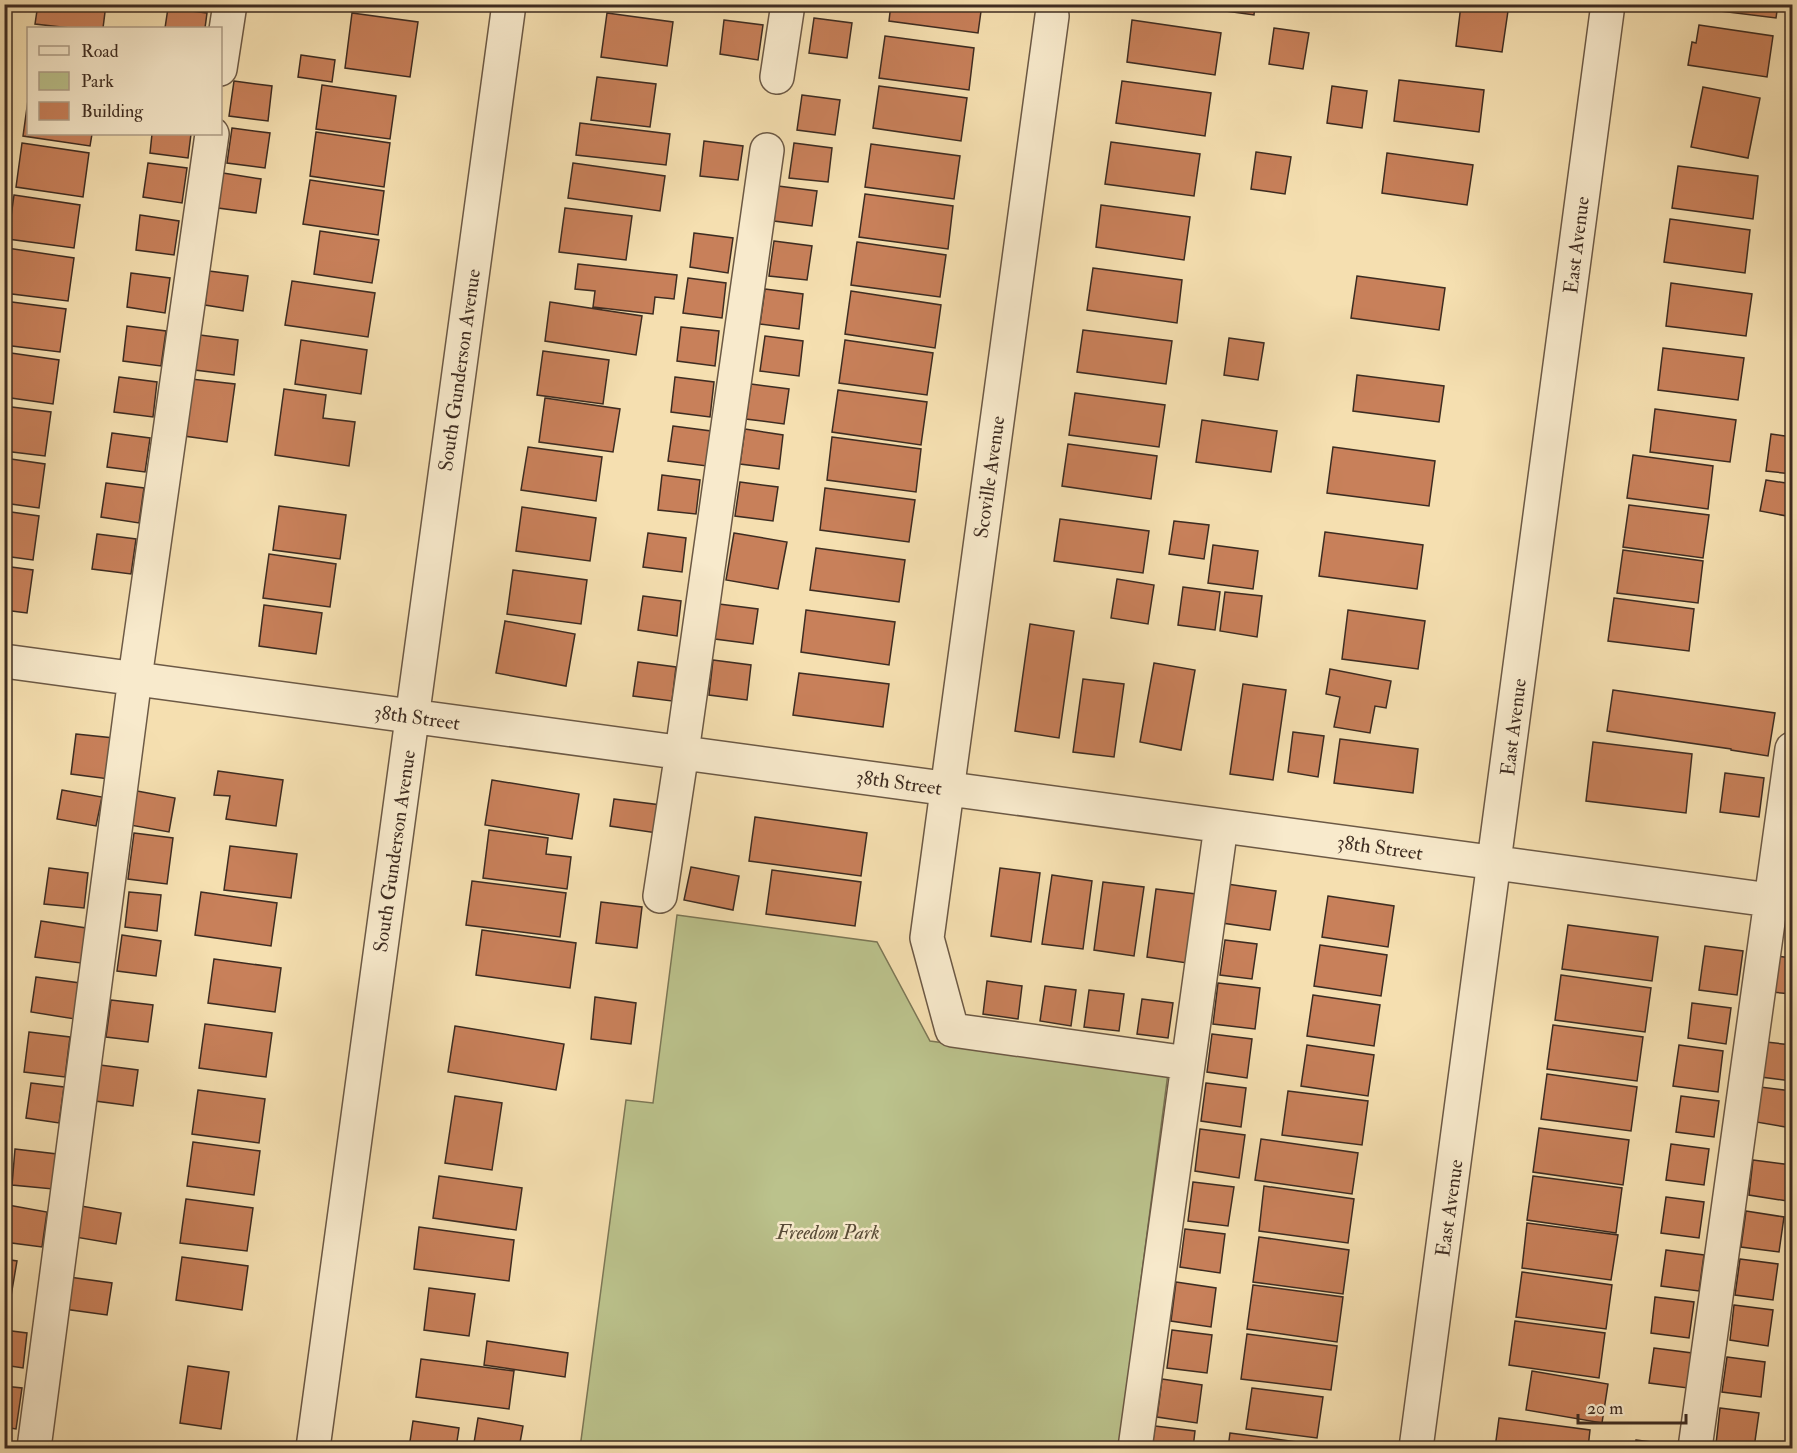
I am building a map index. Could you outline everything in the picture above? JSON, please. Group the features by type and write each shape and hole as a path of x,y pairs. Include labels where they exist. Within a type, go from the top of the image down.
{"street":[{"path":"222,56 230,4"},
{"name":"South Gunderson Avenue","path":"313,1449 509,4"},
{"path":"777,77 788,4"},
{"name":"East Avenue","path":"1416,1449 1608,4"},
{"name":"Scoville Avenue","path":"1052,16 927,938 952,1030 1188,1064"},
{"path":"34,1449 135,678 212,135"},
{"path":"660,896 767,150"},
{"name":"38th Street","path":"4,661 1783,902"},
{"path":"1695,1449 1783,902 1792,749"},
{"path":"1135,1449 1221,826"}],"green space":[{"name":"Freedom Park","path":"677,915 877,942 930,1041 1168,1073 1119,1448 580,1448 626,1100 653,1103"}],"building":[{"path":"38,4 106,4 103,27 61,27 35,24"},
{"path":"812,4 851,4 851,10"},
{"path":"891,4 982,4 978,33 889,21"},
{"path":"1220,4 1255,4 1254,15 1219,10"},
{"path":"1696,4 1778,4 1776,18 1696,8"},
{"path":"1461,5 1508,11 1502,52 1456,46"},
{"path":"168,8 207,13 205,27 165,27"},
{"path":"352,13 418,22 410,77 345,68"},
{"path":"607,13 673,22 667,66 601,57"},
{"path":"814,18 852,23 847,58 809,53"},
{"path":"724,20 763,25 758,60 720,54"},
{"path":"1132,20 1221,33 1215,75 1127,62"},
{"path":"1699,25 1773,36 1767,77 1688,65 1692,42 1696,43"},
{"path":"1274,28 1309,33 1303,69 1269,64"},
{"path":"885,36 974,48 969,90 879,78"},
{"path":"301,55 335,60 332,82 298,77"},
{"path":"597,77 656,84 650,127 591,120"},
{"path":"1399,80 1484,90 1479,132 1394,121"},
{"path":"234,81 272,86 268,121 229,116"},
{"path":"1122,81 1211,93 1205,136 1116,123"},
{"path":"322,85 396,96 390,139 316,129"},
{"path":"879,86 967,98 961,141 873,128"},
{"path":"1332,86 1367,91 1362,128 1327,123"},
{"path":"1703,87 1760,98 1748,158 1691,147"},
{"path":"802,95 840,100 835,135 797,130"},
{"path":"27,107 27,135 92,135 90,146 23,136"},
{"path":"580,123 670,134 666,165 576,155"},
{"path":"232,128 270,133 265,168 227,163"},
{"path":"316,132 390,143 384,187 310,176"},
{"path":"152,135 191,135 188,158 150,153"},
{"path":"704,141 743,146 738,180 700,176"},
{"path":"1111,142 1200,154 1194,196 1105,184"},
{"path":"22,143 89,153 83,197 16,187"},
{"path":"794,143 832,148 828,182 789,178"},
{"path":"871,144 960,156 954,199 865,187"},
{"path":"1256,152 1291,157 1285,194 1251,189"},
{"path":"1387,153 1473,165 1467,205 1382,193"},
{"path":"148,163 187,168 182,203 143,197"},
{"path":"573,163 665,176 660,211 568,198"},
{"path":"1678,166 1758,176 1753,219 1672,208"},
{"path":"223,173 261,179 256,213 218,208"},
{"path":"310,180 384,191 378,235 303,224"},
{"path":"778,186 817,191 812,226 774,221"},
{"path":"865,194 953,206 948,249 859,237"},
{"path":"14,195 80,205 74,248 8,239"},
{"path":"1101,205 1190,217 1184,260 1096,247"},
{"path":"565,208 632,216 626,260 559,252"},
{"path":"140,215 179,221 174,255 136,250"},
{"path":"1670,219 1750,230 1745,273 1664,262"},
{"path":"320,231 379,240 372,283 314,274"},
{"path":"694,233 733,238 728,273 690,267"},
{"path":"774,241 812,246 807,280 769,276"},
{"path":"857,242 946,255 940,297 851,285"},
{"path":"7,248 74,258 68,301 4,293 4,265"},
{"path":"578,264 677,275 674,299 655,297 653,314 593,307 595,291 575,289"},
{"path":"1093,268 1182,280 1177,323 1087,310"},
{"path":"209,271 248,276 243,311 205,305"},
{"path":"131,273 170,278 165,313 127,307"},
{"path":"1357,276 1445,288 1439,330 1351,318"},
{"path":"688,278 726,283 722,318 683,313"},
{"path":"292,281 375,293 368,337 285,325"},
{"path":"1671,283 1752,294 1746,336 1666,326"},
{"path":"765,289 803,294 799,329 760,324"},
{"path":"851,291 941,305 935,348 845,334"},
{"path":"4,301 66,309 60,352 4,345"},
{"path":"550,302 642,316 636,355 545,341"},
{"path":"127,326 166,331 161,366 123,361"},
{"path":"681,327 719,331 715,366 677,361"},
{"path":"1083,330 1172,341 1166,384 1077,372"},
{"path":"200,335 238,340 234,375 195,370"},
{"path":"765,336 803,341 799,376 760,371"},
{"path":"1229,338 1264,343 1258,380 1224,375"},
{"path":"301,340 367,350 361,394 295,384"},
{"path":"845,340 933,353 927,395 839,383"},
{"path":"1663,348 1744,358 1738,400 1658,390"},
{"path":"543,351 609,360 603,404 537,395"},
{"path":"4,352 59,360 53,404 4,397"},
{"path":"1357,375 1444,386 1439,422 1353,411"},
{"path":"119,377 157,382 153,417 114,412"},
{"path":"675,377 714,382 710,417 671,412"},
{"path":"191,379 235,384 227,442 184,436"},
{"path":"751,384 789,389 784,424 746,419"},
{"path":"284,389 326,395 323,418 355,422 349,466 275,455"},
{"path":"838,390 927,402 921,445 832,432"},
{"path":"1075,393 1165,405 1159,447 1069,435"},
{"path":"545,398 620,409 613,452 539,442"},
{"path":"4,406 51,412 45,456 4,451"},
{"path":"1655,409 1736,420 1730,462 1650,452"},
{"path":"1202,420 1277,431 1271,472 1196,462"},
{"path":"673,426 711,431 707,466 668,461"},
{"path":"745,429 783,435 779,469 740,464"},
{"path":"112,433 150,438 145,472 107,467"},
{"path":"1771,434 1792,437 1792,474 1766,471"},
{"path":"832,437 921,449 916,492 827,480"},
{"path":"1068,444 1157,456 1151,499 1062,486"},
{"path":"528,447 602,457 596,501 521,490"},
{"path":"1333,447 1435,461 1429,506 1327,493"},
{"path":"1633,455 1713,466 1708,509 1627,498"},
{"path":"4,458 45,464 39,508 4,503"},
{"path":"662,475 700,480 696,514 658,510"},
{"path":"1766,480 1792,484 1792,517 1760,511"},
{"path":"740,482 778,487 773,521 735,516"},
{"path":"106,483 144,488 139,523 101,517"},
{"path":"825,488 915,500 909,542 820,530"},
{"path":"1629,505 1709,515 1703,558 1623,547"},
{"path":"279,506 346,515 340,559 273,550"},
{"path":"522,507 596,518 590,561 516,551"},
{"path":"4,511 39,516 33,560 4,556"},
{"path":"1060,519 1149,531 1143,573 1054,561"},
{"path":"1174,521 1209,525 1204,559 1169,554"},
{"path":"1325,532 1423,545 1417,589 1319,576"},
{"path":"648,533 686,538 682,572 643,567"},
{"path":"734,533 787,542 778,589 726,580"},
{"path":"97,534 136,539 131,574 92,569"},
{"path":"1213,545 1258,551 1253,589 1208,583"},
{"path":"816,548 905,560 899,602 810,590"},
{"path":"1623,550 1703,561 1698,603 1617,593"},
{"path":"269,554 336,564 330,607 263,598"},
{"path":"4,566 33,570 27,613 4,610"},
{"path":"513,570 587,580 581,624 507,614"},
{"path":"1117,579 1154,585 1148,624 1111,618"},
{"path":"1183,587 1220,592 1215,630 1178,625"},
{"path":"1225,592 1262,596 1257,637 1220,631"},
{"path":"643,596 681,601 677,636 638,630"},
{"path":"1614,598 1694,609 1689,651 1608,641"},
{"path":"719,604 758,609 753,644 715,639"},
{"path":"264,605 322,613 316,654 259,646"},
{"path":"806,610 895,622 889,665 801,652"},
{"path":"1348,610 1425,621 1418,669 1342,659"},
{"path":"505,621 575,634 566,686 496,673"},
{"path":"1030,624 1074,631 1059,738 1015,731"},
{"path":"713,660 751,665 747,700 709,695"},
{"path":"638,662 676,667 672,701 633,696"},
{"path":"1154,663 1195,670 1181,750 1140,742"},
{"path":"1330,669 1391,681 1386,708 1375,706 1370,733 1334,727 1340,697 1326,694"},
{"path":"799,673 889,684 883,727 793,715"},
{"path":"1083,679 1124,684 1114,757 1073,752"},
{"path":"1243,684 1286,690 1273,780 1230,774"},
{"path":"1613,690 1775,713 1768,756 1607,731"},
{"path":"4,728 10,728 4,771"},
{"path":"1293,732 1324,736 1318,777 1288,772"},
{"path":"76,734 114,738 109,779 71,774"},
{"path":"1340,739 1418,749 1413,793 1334,783"},
{"path":"1593,742 1692,754 1686,813 1586,801"},
{"path":"218,771 283,780 276,826 226,819 230,796 214,795"},
{"path":"1725,773 1764,778 1759,817 1720,812"},
{"path":"492,780 579,794 572,839 485,825"},
{"path":"62,790 102,797 96,826 57,819"},
{"path":"137,791 175,798 169,832 130,825"},
{"path":"614,799 661,805 657,833 610,826"},
{"path":"755,817 867,833 861,876 749,861"},
{"path":"489,830 548,838 546,854 571,857 567,889 483,878"},
{"path":"134,833 173,838 167,884 128,879"},
{"path":"230,846 297,854 291,898 224,890"},
{"path":"691,867 739,876 733,910 684,900"},
{"path":"49,868 88,873 84,908 44,904"},
{"path":"1000,868 1040,873 1031,942 991,936"},
{"path":"772,870 861,882 855,926 766,914"},
{"path":"1052,875 1092,881 1083,949 1042,944"},
{"path":"472,881 566,893 560,937 466,925"},
{"path":"1103,882 1144,887 1134,956 1094,950"},
{"path":"1227,884 1276,891 1270,930 1222,923"},
{"path":"1156,889 1196,894 1187,963 1147,957"},
{"path":"129,892 161,895 157,931 125,927"},
{"path":"201,892 277,903 271,946 195,935"},
{"path":"1328,896 1394,906 1388,947 1322,937"},
{"path":"601,902 642,907 637,948 596,943"},
{"path":"41,921 86,928 81,963 35,957"},
{"path":"1568,925 1658,937 1652,981 1562,969"},
{"path":"482,930 576,943 570,988 476,975"},
{"path":"122,935 161,941 156,976 117,971"},
{"path":"1225,940 1257,944 1252,979 1220,975"},
{"path":"1320,945 1387,955 1381,996 1314,986"},
{"path":"1705,946 1743,951 1737,995 1699,990"},
{"path":"1777,956 1792,958 1792,994 1771,992"},
{"path":"214,959 281,968 275,1012 208,1003"},
{"path":"1561,975 1651,988 1645,1032 1555,1020"},
{"path":"36,977 80,983 75,1019 31,1012"},
{"path":"987,981 1022,986 1018,1019 983,1014"},
{"path":"1218,983 1260,988 1255,1029 1213,1024"},
{"path":"1045,986 1076,990 1071,1026 1040,1021"},
{"path":"1089,990 1124,994 1119,1031 1084,1027"},
{"path":"1313,995 1380,1005 1374,1046 1307,1036"},
{"path":"595,997 636,1003 631,1044 591,1039"},
{"path":"1142,999 1173,1003 1168,1038 1137,1034"},
{"path":"111,1000 153,1005 148,1042 106,1037"},
{"path":"1692,1003 1731,1008 1726,1044 1688,1038"},
{"path":"205,1024 272,1033 266,1077 199,1068"},
{"path":"1553,1025 1643,1037 1637,1081 1547,1069"},
{"path":"455,1026 564,1044 556,1090 448,1072"},
{"path":"29,1032 70,1037 65,1077 24,1072"},
{"path":"1212,1034 1252,1039 1247,1078 1207,1072"},
{"path":"1766,1042 1792,1045 1792,1081 1761,1077"},
{"path":"1307,1045 1374,1055 1368,1096 1301,1086"},
{"path":"1679,1045 1723,1051 1718,1092 1673,1086"},
{"path":"100,1065 138,1070 133,1106 95,1101"},
{"path":"1547,1074 1637,1087 1631,1131 1541,1119"},
{"path":"31,1083 64,1087 59,1123 26,1118"},
{"path":"1206,1083 1246,1088 1241,1127 1201,1121"},
{"path":"1760,1087 1792,1091 1792,1128 1756,1122"},
{"path":"198,1090 265,1099 259,1143 192,1134"},
{"path":"1288,1091 1368,1101 1362,1145 1282,1135"},
{"path":"455,1096 502,1103 492,1170 445,1163"},
{"path":"1681,1096 1719,1101 1714,1137 1676,1132"},
{"path":"1539,1128 1629,1140 1623,1185 1533,1172"},
{"path":"1200,1129 1245,1135 1239,1178 1195,1171"},
{"path":"1261,1139 1358,1153 1352,1194 1255,1180"},
{"path":"193,1142 260,1151 254,1195 187,1186"},
{"path":"1671,1144 1709,1149 1704,1185 1666,1180"},
{"path":"15,1149 57,1154 53,1189 12,1185"},
{"path":"1753,1160 1792,1165 1787,1201 1749,1195"},
{"path":"439,1176 522,1188 516,1230 433,1218"},
{"path":"1533,1176 1622,1188 1616,1233 1527,1220"},
{"path":"1193,1182 1234,1187 1228,1226 1188,1221"},
{"path":"1264,1186 1354,1199 1348,1243 1259,1231"},
{"path":"1666,1197 1704,1202 1699,1238 1661,1233"},
{"path":"186,1199 253,1208 247,1251 180,1243"},
{"path":"8,1205 47,1212 42,1247 4,1242"},
{"path":"81,1206 121,1213 116,1244 75,1237"},
{"path":"1746,1211 1784,1217 1779,1252 1741,1247"},
{"path":"1527,1223 1618,1235 1611,1280 1522,1268"},
{"path":"419,1227 514,1240 509,1281 414,1269"},
{"path":"1185,1229 1225,1234 1220,1273 1180,1267"},
{"path":"1259,1237 1349,1250 1343,1294 1253,1282"},
{"path":"1666,1250 1704,1255 1699,1291 1661,1286"},
{"path":"182,1257 248,1266 242,1310 176,1300"},
{"path":"4,1259 17,1261 10,1302 4,1301"},
{"path":"1740,1259 1778,1264 1773,1300 1735,1295"},
{"path":"1522,1272 1612,1285 1606,1329 1516,1317"},
{"path":"69,1277 112,1283 107,1315 64,1309"},
{"path":"1176,1282 1216,1288 1211,1327 1171,1321"},
{"path":"1253,1285 1343,1297 1337,1342 1247,1329"},
{"path":"429,1288 475,1294 469,1336 424,1330"},
{"path":"1655,1297 1694,1302 1689,1338 1651,1333"},
{"path":"1734,1305 1773,1310 1768,1346 1730,1340"},
{"path":"1515,1321 1605,1333 1599,1378 1509,1365"},
{"path":"4,1330 27,1333 23,1368 4,1365"},
{"path":"1172,1330 1212,1335 1207,1373 1167,1368"},
{"path":"1247,1334 1337,1346 1331,1390 1241,1379"},
{"path":"487,1341 568,1353 565,1377 484,1365"},
{"path":"1654,1348 1692,1353 1688,1388 1649,1383"},
{"path":"1727,1357 1765,1362 1761,1397 1722,1392"},
{"path":"421,1359 514,1371 509,1409 416,1397"},
{"path":"188,1366 229,1372 221,1429 180,1423"},
{"path":"1532,1371 1608,1384 1602,1423 1526,1410"},
{"path":"1162,1379 1202,1385 1197,1423 1157,1417"},
{"path":"4,1386 22,1388 16,1429 4,1427"},
{"path":"1252,1388 1323,1397 1317,1438 1246,1429"},
{"path":"1720,1408 1759,1413 1754,1448 1716,1444"},
{"path":"478,1418 523,1426 519,1448 474,1443"},
{"path":"1499,1418 1590,1430 1588,1448 1495,1448"},
{"path":"413,1421 459,1428 456,1448 409,1448"},
{"path":"1155,1426 1195,1431 1193,1448 1152,1448"},
{"path":"1230,1433 1320,1445 1319,1448 1228,1448"},
{"path":"1636,1440 1674,1445 1674,1448 1635,1448"},
{"path":"4,1442 16,1443 15,1448 4,1448"}]}
